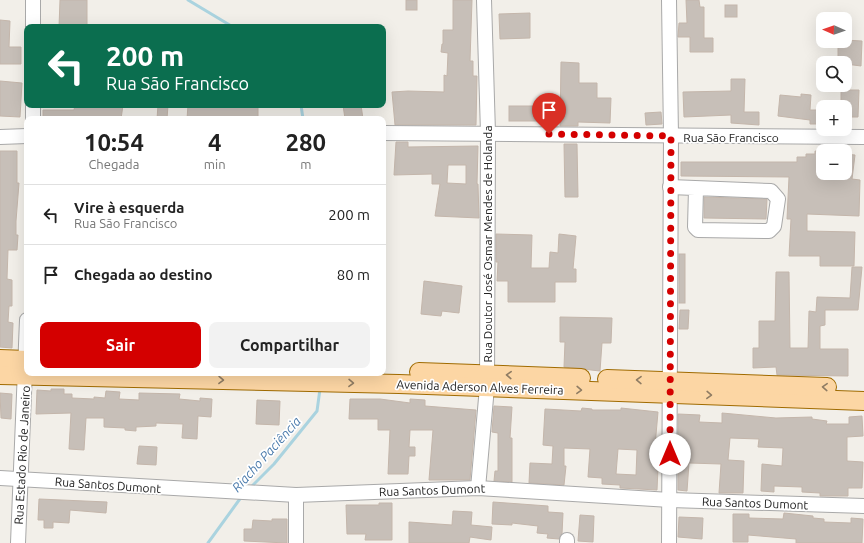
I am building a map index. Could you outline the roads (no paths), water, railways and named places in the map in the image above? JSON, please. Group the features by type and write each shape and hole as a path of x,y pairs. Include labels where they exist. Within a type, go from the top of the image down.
{"main road":[{"name":"Avenida Aderson Alves Ferreira","path":"0,359 24,365"},
{"name":"Avenida Aderson Alves Ferreira","path":"0,375 24,366"},
{"name":"Avenida Aderson Alves Ferreira","path":"386,372 487,381"},
{"name":"Avenida Aderson Alves Ferreira","path":"266,376 487,381 800,392 864,389"},
{"name":"Avenida Aderson Alves Ferreira","path":"800,392 864,401"}],"street":[{"path":"33,0 33,24"},
{"name":"Rua Doutor José Osmar Mendes de Holanda","path":"478,488 487,381 488,133 484,0"},
{"path":"669,543 671,387 670,0"},
{"name":"Rua São Francisco","path":"386,133 864,137"},
{"path":"0,136 24,136"},
{"path":"670,187 771,191 778,199 774,226 768,231 698,230 695,227 696,189"},
{"name":"Rua Estado Rio de Janeiro","path":"18,543 26,376"},
{"name":"Rua Santos Dumont","path":"0,478 296,495 478,488 670,500 864,506"},
{"path":"296,495 296,543"}],"waterway":[{"name":"Riacho Paciência","path":"188,0 228,24"},
{"name":"Riacho Paciência","path":"301,108 303,116"},
{"name":"Riacho Paciência","path":"250,488 274,464 317,411 320,389"},
{"name":"Riacho Paciência","path":"208,543 242,496"}]}
